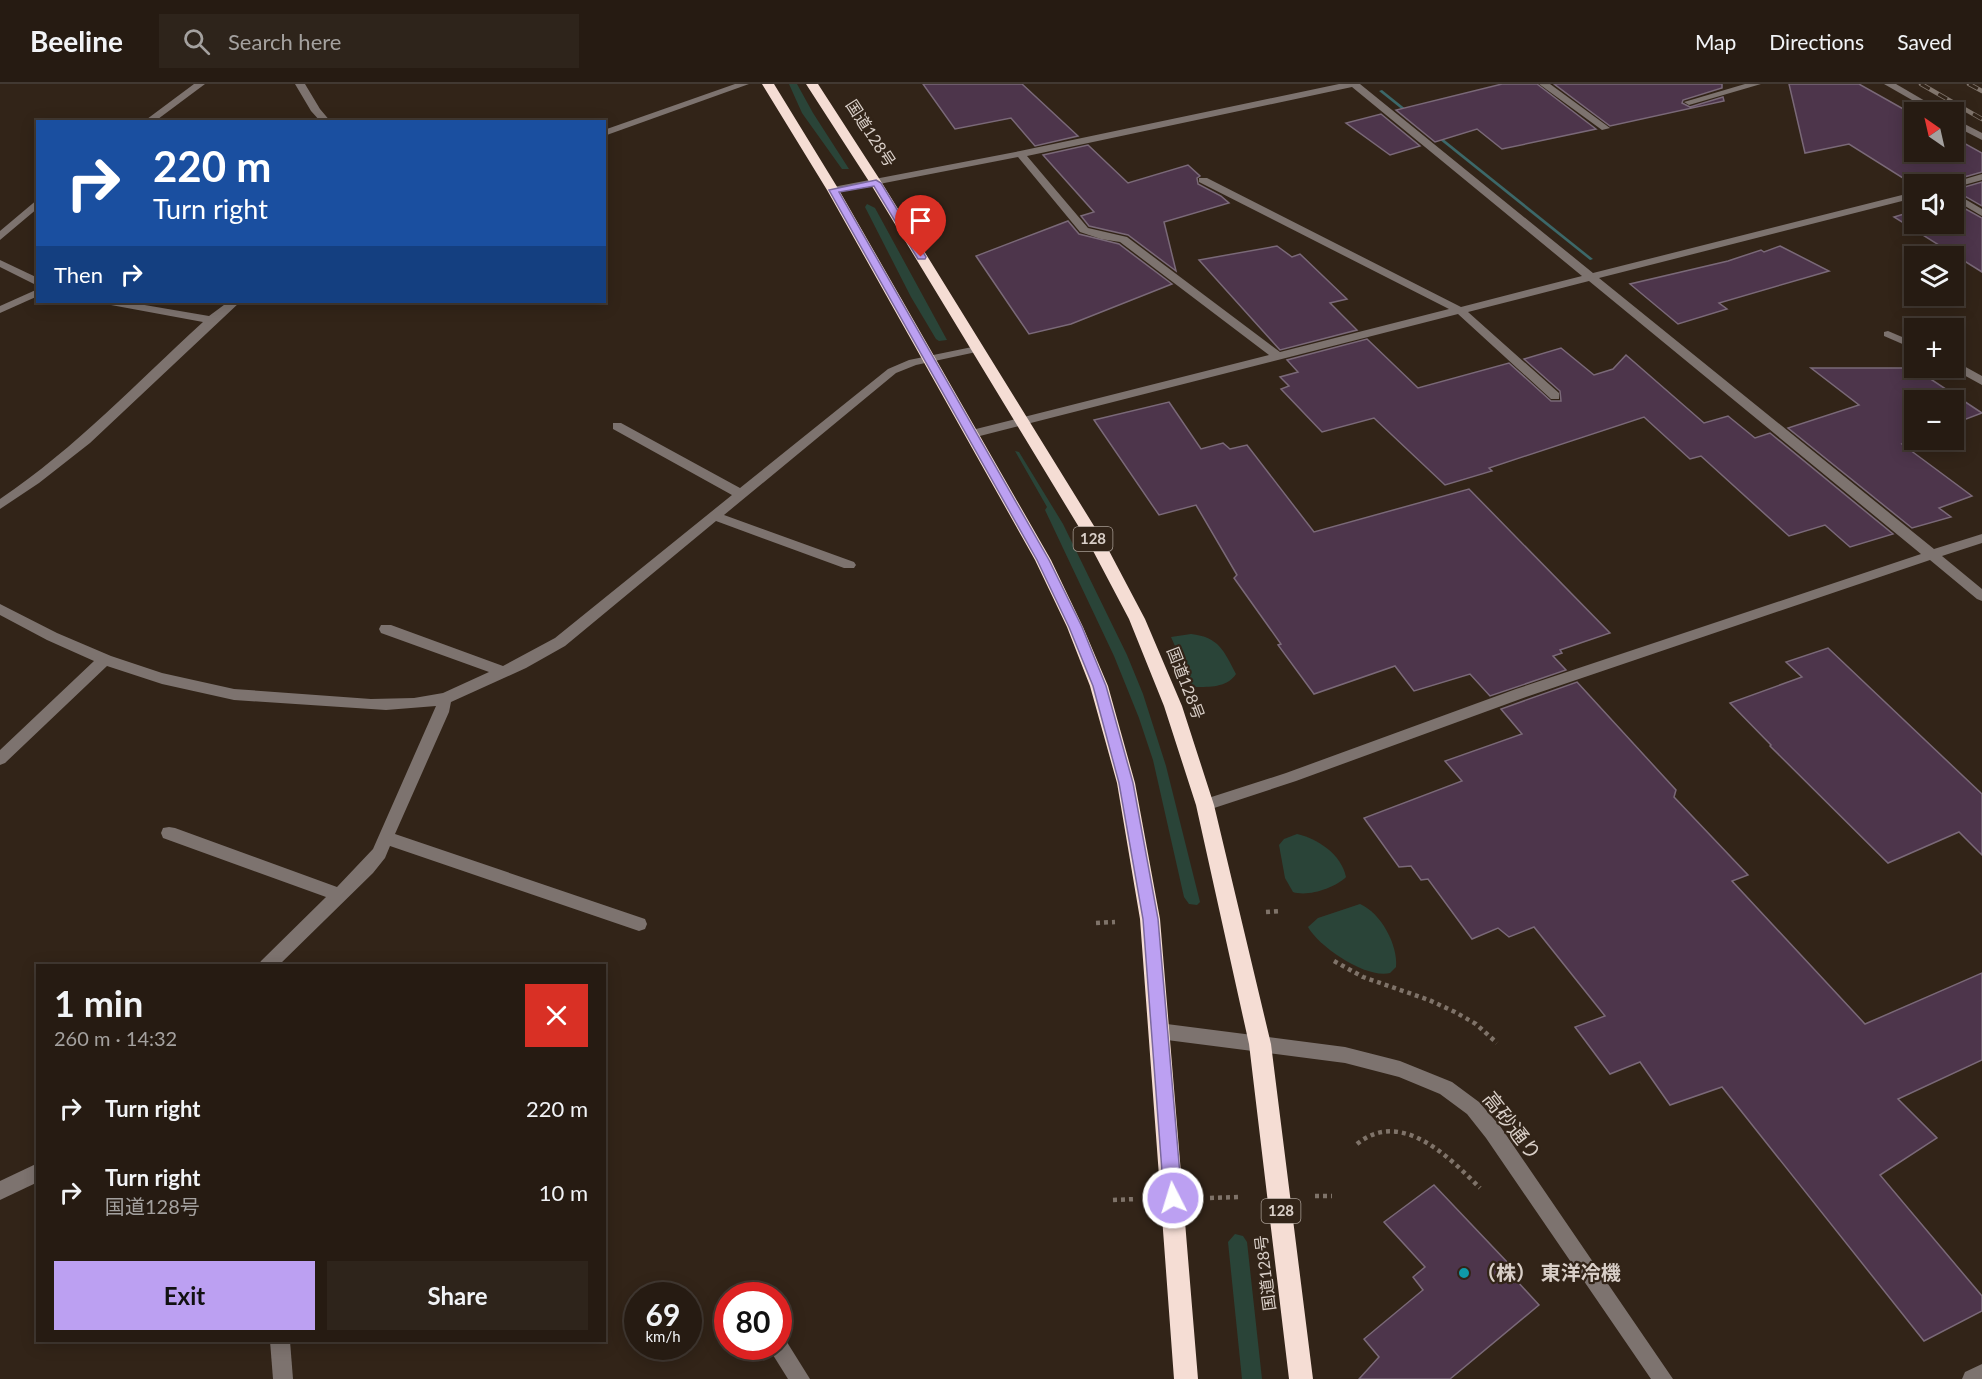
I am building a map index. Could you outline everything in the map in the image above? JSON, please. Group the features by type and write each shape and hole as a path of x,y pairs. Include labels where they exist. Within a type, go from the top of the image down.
{"highway":[{"path":"768,84 833,190 1043,560 1075,627 1099,686 1126,783 1144,874 1150,919 1186,1379"},
{"name":"国道128号","path":"812,84 876,183 1099,547 1137,619 1173,706 1205,805 1260,1044 1301,1379"}],"street":[{"path":"150,120 200,84"},
{"path":"300,84 325,120"},
{"path":"606,132 744,84"},
{"path":"833,190 1020,154 1353,84 1982,596"},
{"path":"1544,84 1605,128"},
{"path":"1689,102 1756,84"},
{"path":"1889,84 1921,102"},
{"path":"1964,127 1982,137"},
{"path":"1020,154 1084,230 1101,236 1123,239 1277,356"},
{"path":"1964,182 1982,177"},
{"path":"1203,180 1461,311 1555,396"},
{"path":"972,434 1904,198"},
{"path":"1964,202 1982,213"},
{"path":"0,237 36,204"},
{"path":"0,263 36,282"},
{"path":"0,310 36,293"},
{"path":"116,303 210,320"},
{"path":"0,505 31,483 131,399 210,320 233,303"},
{"path":"1888,334 1904,341"},
{"path":"0,609 39,632 104,660 184,684 260,697 393,706 444,699 540,655 560,642 892,371 906,364 977,349"},
{"path":"1964,370 1982,381"},
{"path":"617,426 741,494"},
{"path":"715,516 849,565"},
{"path":"1205,805 1292,777 1521,693 1982,538"},
{"path":"386,629 504,672"},
{"path":"0,759 104,660"},
{"path":"269,964 368,868 387,838 442,712 444,699"},
{"path":"169,833 340,895"},
{"path":"387,838 639,924"},
{"name":"高砂通り","path":"1160,1031 1345,1055 1400,1069 1446,1088 1473,1108 1493,1132 1663,1379"},
{"path":"0,1191 36,1173"},
{"path":"280,1342 283,1379"},
{"path":"787,1360 800,1379"},
{"path":"1972,1379 1982,1374"}],"path":[{"path":"1334,961 1363,977 1430,1000 1455,1012 1476,1024 1497,1044"},
{"path":"1357,1144 1371,1134 1393,1132 1410,1135 1440,1150 1480,1188"},
{"path":"1113,1200 1332,1196"}],"green space":[{"path":"789,84 797,84 849,169 842,169 802,113"},
{"path":"867,204 875,208 947,340 936,339 911,297 865,207"},
{"path":"1015,451 1019,452 1063,524 1127,655 1143,694 1166,766 1200,902 1197,905 1189,904 1184,897 1153,760 1139,718 1114,656 1045,510 1047,507"},
{"path":"1191,634 1208,638 1220,647 1236,674 1232,679 1217,686 1193,687 1171,637"},
{"path":"1297,834 1313,840 1334,855 1346,877 1335,885 1321,890 1306,893 1293,892 1285,878 1279,845 1284,839"},
{"path":"1360,904 1375,915 1391,940 1396,967 1390,973 1380,974 1357,967 1323,944 1308,927 1318,918"},
{"path":"1235,1234 1243,1236 1247,1242 1262,1379 1242,1379 1228,1242"}],"water":[{"path":"1382,90 1593,259 1590,260 1379,91"}],"building":[{"path":"923,84 1022,84 1078,136 1035,146 1011,118 955,129"},
{"path":"1502,84 1537,84 1596,129 1502,149 1477,129 1435,142 1396,110"},
{"path":"1554,84 1722,84 1722,88 1683,100 1682,103 1690,107 1723,97 1724,101 1610,126"},
{"path":"1789,84 1859,84 1904,109 1904,162 1964,162 1964,143 1982,153 1982,172 1964,177 1964,174 1904,174 1904,179 1849,144 1805,153"},
{"path":"1381,114 1420,146 1390,155 1346,123"},
{"path":"1088,145 1128,183 1188,165 1200,176 1197,178 1198,184 1229,203 1164,222 1176,271 1128,235 1089,226 1081,216 1094,212 1043,155"},
{"path":"1982,182 1982,206 1964,196 1964,187"},
{"path":"1964,208 1982,218 1982,272 1964,261 1964,246 1940,246 1921,234 1964,234"},
{"path":"1904,214 1904,223 1894,217"},
{"path":"1068,221 1079,234 1119,244 1172,284 1071,324 1029,334 976,256"},
{"path":"1277,246 1292,257 1300,254 1347,299 1330,303 1357,330 1280,350 1199,260"},
{"path":"1780,246 1829,271 1719,303 1727,309 1678,324 1630,284 1728,261 1761,250 1764,252"},
{"path":"1367,339 1418,388 1509,363 1551,401 1561,401 1560,391 1524,359 1561,348 1594,375 1613,369 1626,355 1704,423 1728,416 1755,438 1770,433 1893,534 1850,547 1825,525 1789,536 1701,456 1690,459 1644,417 1489,468 1492,471 1445,485 1374,418 1322,432 1281,389 1289,386 1280,377 1298,372 1287,360"},
{"path":"1811,368 1904,368 1904,378 1929,378 1947,390 1904,390 1904,443 1902,444 1904,450 1910,450 1972,496 1939,508 1951,517 1912,528 1788,428 1859,405"},
{"path":"1964,401 1982,413 1964,420"},
{"path":"1169,402 1201,449 1223,443 1230,449 1247,445 1314,532 1469,489 1610,633 1560,650 1562,653 1553,656 1566,670 1490,696 1470,674 1414,691 1395,666 1314,694 1278,645 1281,644 1234,578 1237,575 1196,505 1159,515 1094,420"},
{"path":"1828,648 1982,794 1982,855 1959,832 1888,863 1730,703 1802,677 1786,662"},
{"path":"1577,682 1676,790 1674,797 1748,875 1732,881 1865,1024 1982,973 1982,1060 1898,1099 1937,1138 1880,1175 1982,1296 1982,1311 1924,1341 1722,1087 1670,1105 1640,1062 1610,1074 1575,1027 1605,1016 1534,927 1509,937 1498,928 1472,939 1428,879 1421,880 1411,866 1399,867 1364,818 1462,781 1445,761 1522,734 1501,709"},
{"name":"（株） 東洋冷機","path":"1434,1185 1508,1263 1506,1269 1539,1305 1450,1379 1359,1379 1379,1357 1364,1339 1423,1290 1413,1277 1425,1267 1384,1222"}],"railway":[{"path":"1921,84 1982,119"},
{"path":"1969,84 1982,91"}],"place":[{"name":"（株） 東洋冷機","path":"1464,1273"}],"route":[{"path":"921,257 876,183 833,190 1043,560 1075,627 1099,686 1126,783 1144,874 1150,919 1173,1198"}]}
